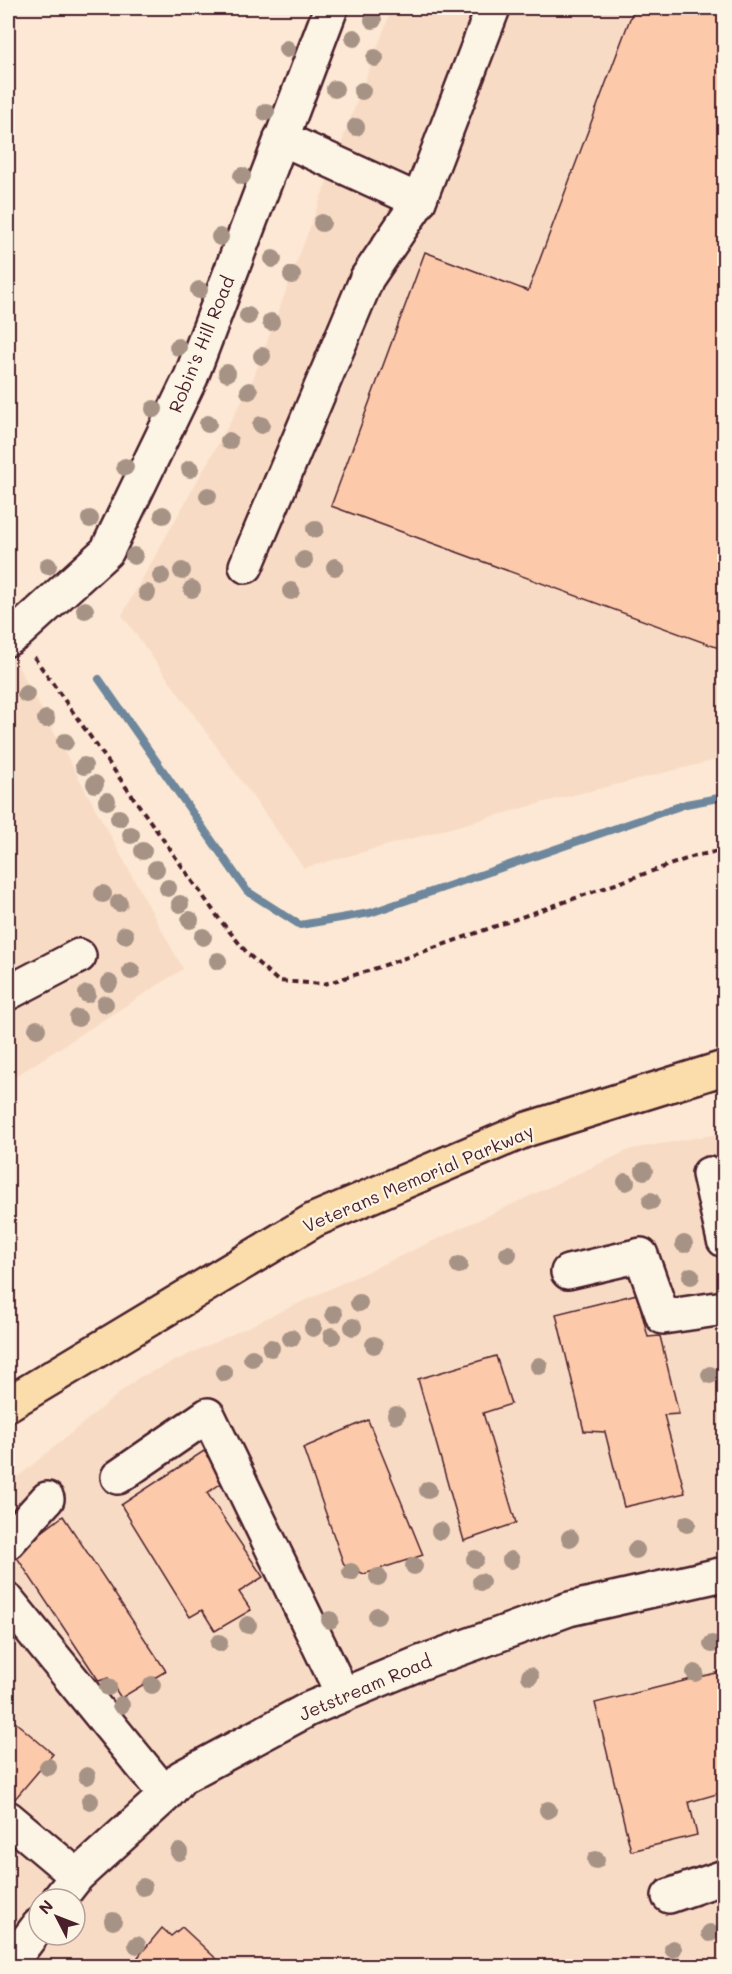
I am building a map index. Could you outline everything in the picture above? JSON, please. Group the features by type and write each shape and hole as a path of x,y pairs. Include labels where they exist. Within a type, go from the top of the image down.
{"highway":[{"name":"Veterans Memorial Parkway","path":"8,1404 314,1220 528,1129 724,1068"}],"street":[{"name":"Robin's Hill Road","path":"12,636 107,550 191,377 331,8"},
{"path":"246,566 367,278 419,201 493,8"},
{"path":"281,138 419,201"},
{"path":"8,993 79,956"},
{"path":"716,1191 724,1240"},
{"path":"568,1272 640,1255 663,1317 724,1308"},
{"path":"118,1477 208,1415 343,1695"},
{"path":"8,1542 47,1498"},
{"name":"Jetstream Road","path":"68,1887 166,1795 182,1777 309,1709 420,1663 569,1610 724,1574"},
{"path":"8,1601 166,1795"},
{"path":"8,1818 68,1887"},
{"path":"669,1896 724,1877"},
{"path":"8,1966 27,1941"}],"path":[{"path":"12,636 220,920 248,954 278,981 324,984 368,972 694,856 724,850"}],"shaded area":[{"path":"392,8 724,8 724,758 545,802 304,868 122,615 250,387"},
{"path":"8,648 183,969 8,1081"},
{"path":"724,1133 724,1966 8,1966 8,1485 138,1378 631,1149"}],"building":[{"path":"634,8 724,8 724,650 331,506 425,252 528,291"},
{"path":"637,1294 648,1337 660,1336 679,1414 664,1415 685,1493 624,1507 605,1432 584,1431 556,1314"},
{"path":"496,1356 511,1404 483,1413 516,1523 464,1541 418,1379"},
{"path":"368,1420 423,1555 364,1574 344,1565 303,1448"},
{"path":"204,1451 226,1480 207,1493 263,1577 239,1592 251,1610 215,1631 202,1610 190,1617 121,1505"},
{"path":"63,1516 166,1671 121,1698 108,1678 99,1681 14,1553"},
{"path":"724,1671 724,1792 689,1802 697,1835 631,1851 595,1703"},
{"path":"8,1716 53,1754 14,1800 8,1795"},
{"path":"182,1927 224,1966 148,1966 138,1957 162,1928 171,1936"}],"waterway":[{"path":"99,679 247,891 300,925 370,913 686,804 724,797"}]}
